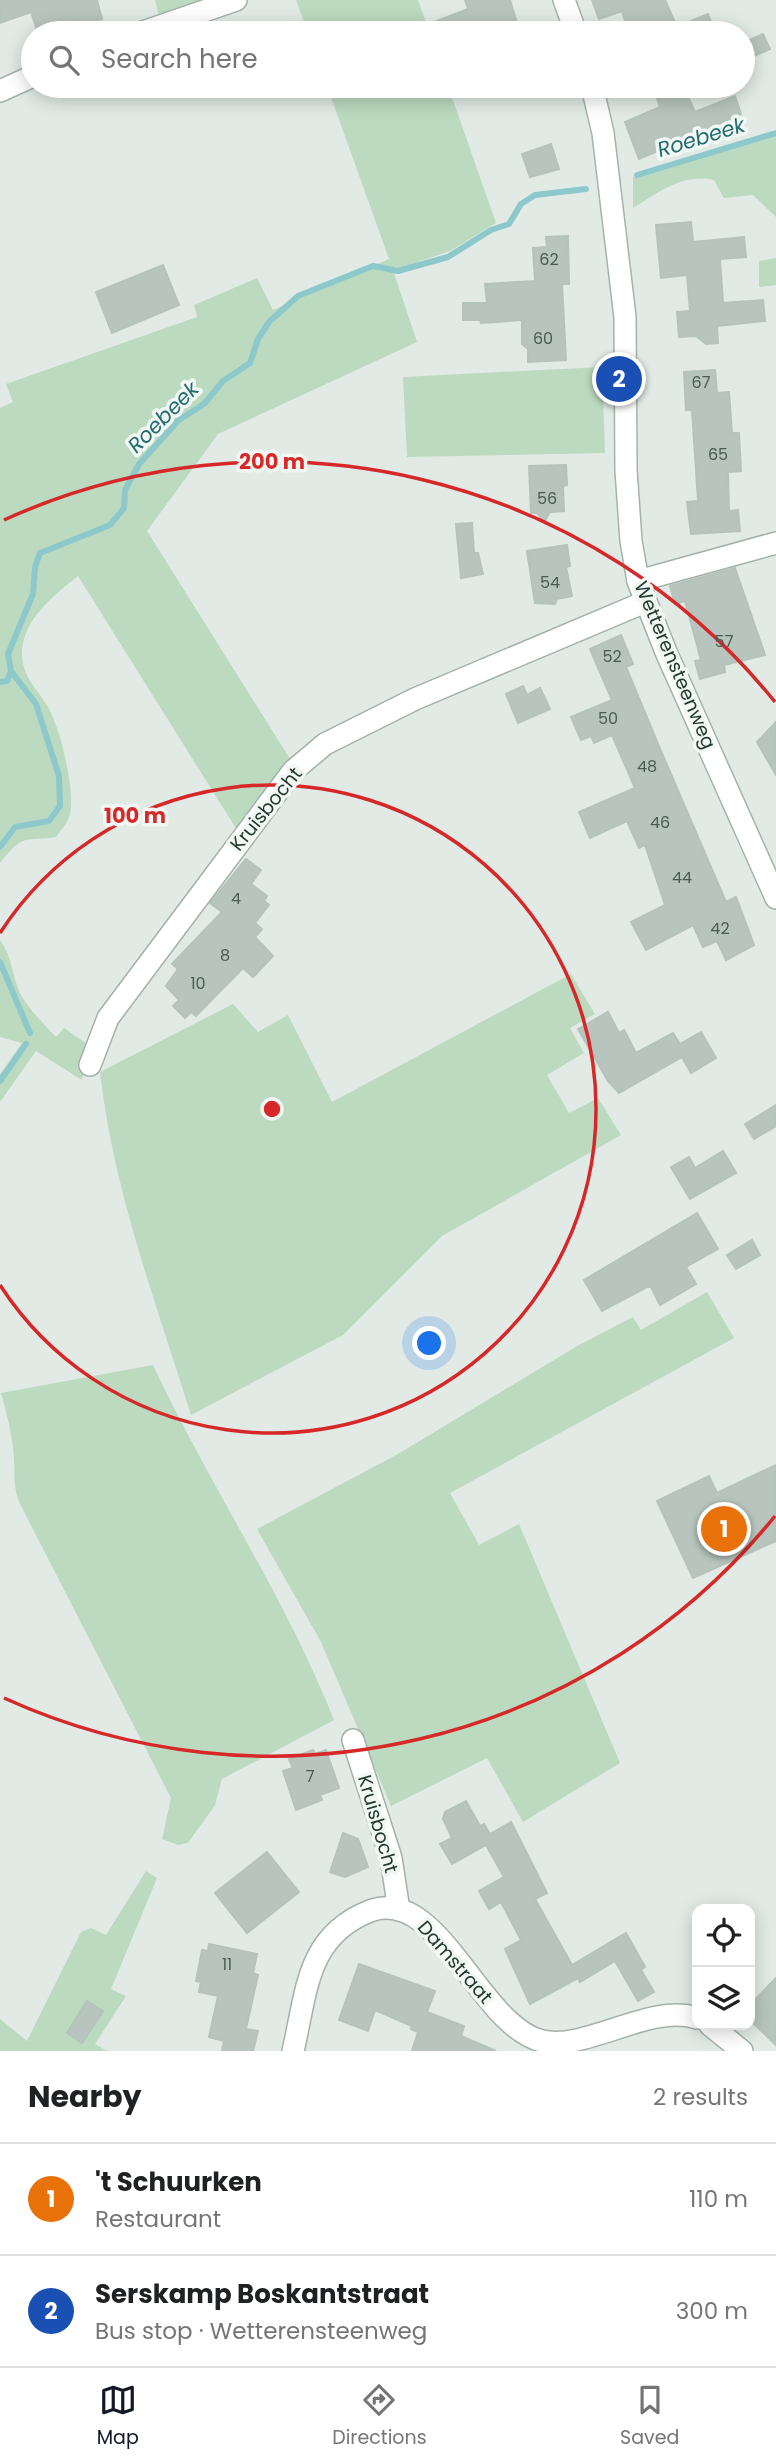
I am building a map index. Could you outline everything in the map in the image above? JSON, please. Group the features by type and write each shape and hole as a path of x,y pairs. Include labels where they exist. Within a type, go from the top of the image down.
{"street":[{"path":"175,21 236,0"},
{"path":"564,0 572,21"},
{"path":"0,91 21,81"},
{"name":"Wetterensteenweg","path":"595,98 603,133 625,317 626,470 631,541 638,581 776,898"},
{"path":"638,581 776,543"},
{"name":"Kruisbocht","path":"90,1065 108,1018 293,771 325,744 415,699 645,602"},
{"name":"Kruisbocht","path":"353,1740 391,1858 399,1910"},
{"name":"Damstraat","path":"293,2051 321,1947 345,1922 374,1910 399,1910 413,1914 438,1937 508,2021 526,2035 541,2041 568,2040 670,2015 692,2017"},
{"path":"716,2030 742,2051"}],"green space":[{"path":"155,0 204,0 159,16"},
{"path":"296,0 418,0 426,21 304,21"},
{"path":"331,98 452,98 496,223 450,251 400,268 392,267 417,342 218,434 147,531 292,762 237,830 78,576 35,617 23,643 22,658 28,678 49,709 58,731 69,776 70,814 56,837 20,842 0,863 0,408 13,402 6,384 197,317 194,305 257,278 273,310 389,259"},
{"path":"776,131 776,217 753,195 724,198 714,180 702,179 691,179 671,186 633,208 633,177"},
{"path":"776,258 776,285 759,287 759,261"},
{"path":"602,367 605,453 407,457 403,377"},
{"path":"0,940 20,993 37,1016 56,1037 64,1028 90,1046 82,1080 36,1051 0,1102 0,1074 22,1043 0,1037"},
{"path":"571,974 595,1014 570,1028 584,1053 547,1075 569,1113 598,1098 621,1135 442,1236 343,1335 191,1415 125,1202 106,1116 100,1072 233,1004 258,1032 288,1015 332,1102"},
{"path":"707,1292 734,1338 450,1493 479,1545 519,1524 620,1763 523,1822 487,1758 391,1806 321,1642 257,1529 398,1454 579,1345 633,1317 641,1330"},
{"path":"153,1365 293,1629 334,1720 222,1779 215,1805 188,1843 178,1845 162,1839 171,1798 20,1504 15,1487 11,1434 1,1393"},
{"path":"146,1871 157,1878 111,1989 126,1996 95,2044 107,2051 0,2051 0,2019 27,2041 81,1932 91,1928 106,1935"}],"building":[{"path":"0,0 97,0 102,19 34,21 31,12 0,23"},
{"path":"465,0 510,0 516,21 437,21 468,9"},
{"path":"592,0 665,0 674,21 625,21 622,11 599,19"},
{"path":"708,14 711,21 691,21"},
{"path":"763,34 770,49 755,56 755,38"},
{"path":"657,98 689,98 695,112 736,98 741,114 691,136 693,142 677,149 674,144 639,159 625,122 660,107"},
{"path":"551,144 559,169 530,177 522,154"},
{"path":"691,222 693,242 744,237 746,257 720,259 723,303 763,300 765,321 717,326 718,343 706,344 696,336 679,337 677,312 690,311 687,275 661,278 656,225"},
{"path":"568,236 569,284 562,284 566,360 528,362 528,349 522,344 522,320 481,323 480,320 463,320 463,303 487,303 485,284 535,281 533,248 547,247 546,237"},
{"path":"163,265 179,305 112,333 96,292"},
{"path":"715,370 717,393 729,392 732,433 739,433 741,471 728,472 729,511 738,510 740,531 691,534 687,502 698,501 692,410 686,410 684,372"},
{"path":"566,465 564,511 550,512 544,522 537,513 531,513 529,466"},
{"path":"472,523 474,553 478,553 483,574 461,578 456,524"},
{"path":"567,545 570,566 566,567 572,596 557,599 555,604 535,603 527,551"},
{"path":"735,568 765,655 724,665 725,672 700,679 695,661 701,660 685,601 675,604 670,586"},
{"path":"621,635 633,664 626,667 658,744 726,902 736,897 754,945 726,960 717,941 703,947 693,925 646,950 631,922 665,905 645,845 639,848 627,821 590,838 579,812 635,788 612,735 594,743 591,736 581,740 571,717 612,700 590,649"},
{"path":"523,686 527,695 540,688 550,709 518,723 506,694"},
{"path":"776,722 776,775 757,742"},
{"path":"246,859 261,870 251,884 267,896 264,901 269,905 255,923 262,929 255,937 273,956 253,977 243,968 196,1016 191,1012 185,1018 173,1006 179,1000 166,986 178,969 172,964 222,912 210,903"},
{"path":"608,1012 619,1033 624,1030 636,1053 673,1033 680,1044 701,1032 716,1058 691,1073 682,1057 619,1093 608,1081 578,1029"},
{"path":"776,1105 776,1126 754,1139 745,1124"},
{"path":"723,1151 736,1173 690,1199 671,1167 689,1157 695,1168"},
{"path":"697,1213 718,1249 686,1267 696,1284 660,1305 651,1287 647,1287 602,1311 584,1280"},
{"path":"752,1240 760,1255 736,1269 727,1255"},
{"path":"776,1465 776,1541 693,1578 657,1501 709,1476 717,1493"},
{"path":"313,1750 315,1754 326,1750 339,1788 320,1795 322,1800 296,1810 283,1771 293,1768 289,1759"},
{"path":"466,1801 480,1826 484,1824 490,1834 511,1822 547,1893 535,1899 572,1965 626,1933 645,1967 641,1970 654,1992 638,2001 615,1961 580,1982 578,1978 530,2004 505,1949 521,1940 501,1902 489,1909 479,1891 504,1877 486,1845 452,1864 440,1844 452,1838 443,1819 445,1812"},
{"path":"343,1833 358,1839 368,1867 345,1877 330,1872"},
{"path":"267,1852 299,1892 247,1933 215,1893"},
{"path":"209,1944 257,1954 253,1973 258,1975 246,2029 258,2031 253,2051 222,2051 224,2041 209,2037 218,1996 199,1992 201,1982 196,1981 202,1950 208,1951"},
{"path":"359,1964 435,1991 427,2012 464,2026 461,2036 496,2051 412,2051 418,2032 411,2029 412,2026 375,2010 368,2031 339,2020"},
{"path":"776,1978 776,2045 755,2025 755,2000"},
{"path":"87,2001 103,2011 82,2043 67,2033"}],"waterway":[{"name":"Roebeek","path":"637,175 776,133"},
{"name":"Roebeek","path":"0,847 15,827 49,821 60,806 59,776 36,704 11,671 8,654 33,594 35,567 40,553 110,525 124,508 125,490 139,464 179,420 204,404 223,381 250,363 258,339 269,322 298,296 373,266 398,271 448,257 491,230 509,224 521,204 535,195 586,189"},
{"path":"0,682 7,681 11,671"},
{"name":"Roebeek","path":"0,962 30,1033"},
{"name":"Roebeek","path":"0,1081 26,1044"}],"place":[{"name":"Serskamp Boskantstraat","path":"619,379"},
{"name":"'t Schuurken","path":"724,1529"}]}
